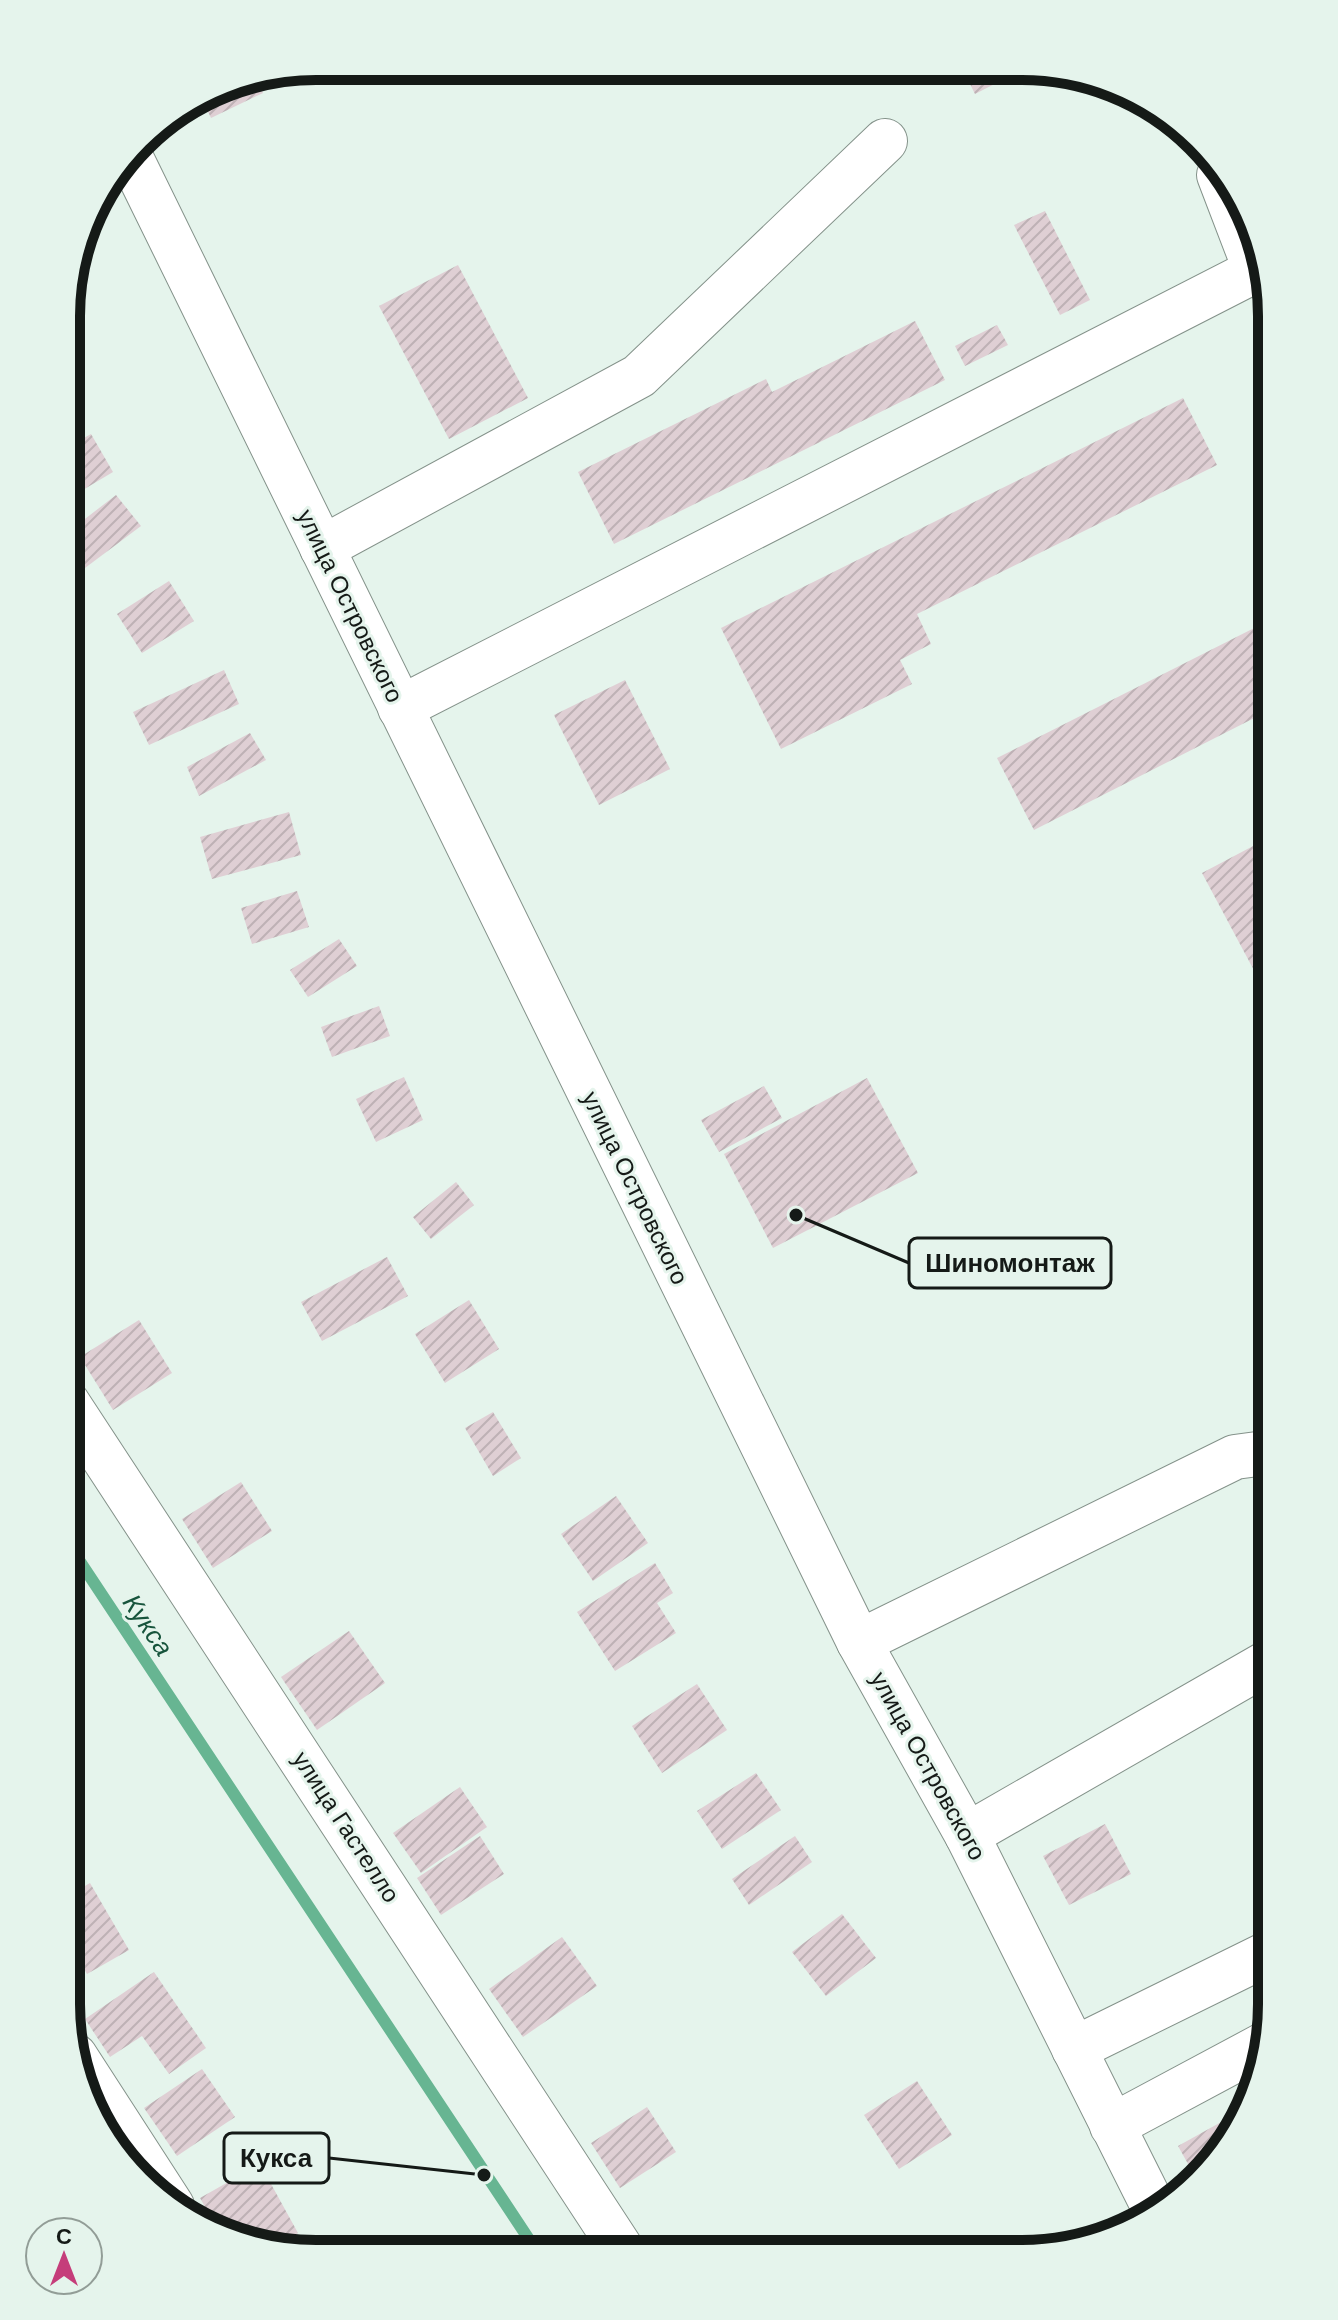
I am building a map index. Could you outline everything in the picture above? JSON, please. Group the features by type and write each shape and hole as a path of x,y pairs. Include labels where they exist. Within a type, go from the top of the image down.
{"street":[{"path":"322,548 639,376 885,141"},
{"name":"улица Островского","path":"134,165 859,1642 967,1835 1151,2201"},
{"path":"400,708 1253,270"},
{"name":"улица Гастелло","path":"80,1422 615,2240"},
{"path":"859,1642 1235,1457 1257,1454"},
{"path":"967,1835 1257,1668"},
{"path":"1074,2049 1257,1959"},
{"path":"1112,2126 1253,2051"},
{"path":"97,2089 150,2172"}],"building":[{"path":"968,80 1002,80 975,94"},
{"path":"260,87 263,93 211,118 206,107"},
{"path":"1045,211 1090,300 1060,315 1014,225"},
{"path":"458,265 528,398 449,439 379,306"},
{"path":"915,321 945,380 614,544 578,472 766,379 772,392"},
{"path":"997,325 1008,345 965,366 955,346"},
{"path":"1183,398 1217,465 917,614 931,644 900,660 912,684 781,749 721,628"},
{"path":"91,434 113,472 80,492 80,440"},
{"path":"116,495 141,526 81,571 80,523"},
{"path":"169,581 194,621 142,653 117,614"},
{"path":"1258,626 1258,716 1034,830 997,758"},
{"path":"224,670 239,704 149,745 133,712"},
{"path":"625,680 670,769 599,805 554,715"},
{"path":"250,733 266,760 199,796 187,767"},
{"path":"289,812 301,855 212,879 200,837"},
{"path":"1258,844 1258,976 1257,976 1202,873"},
{"path":"297,891 309,927 252,944 241,908"},
{"path":"339,939 357,966 308,997 290,970"},
{"path":"379,1006 390,1036 332,1057 321,1027"},
{"path":"404,1077 423,1120 376,1142 356,1099"},
{"path":"867,1078 918,1173 773,1248 724,1154"},
{"path":"764,1086 782,1118 719,1152 701,1120"},
{"path":"456,1182 474,1205 431,1239 413,1217"},
{"path":"387,1257 408,1296 322,1341 301,1302"},
{"path":"469,1300 499,1349 445,1383 415,1334"},
{"path":"139,1320 172,1373 113,1410 80,1357"},
{"path":"493,1412 521,1458 493,1476 465,1428"},
{"path":"241,1482 272,1531 213,1568 182,1519"},
{"path":"616,1496 648,1543 593,1581 561,1534"},
{"path":"655,1563 673,1593 657,1603 676,1633 615,1671 577,1612"},
{"path":"349,1631 385,1683 317,1730 281,1677"},
{"path":"697,1684 727,1730 662,1773 632,1726"},
{"path":"756,1773 781,1810 722,1849 697,1811"},
{"path":"460,1787 487,1827 421,1873 393,1833"},
{"path":"1105,1824 1131,1874 1069,1905 1043,1856"},
{"path":"480,1836 504,1874 441,1915 417,1878"},
{"path":"795,1836 812,1862 749,1905 732,1879"},
{"path":"90,1883 129,1950 87,1974 80,1962 80,1889"},
{"path":"842,1914 876,1958 826,1996 792,1952"},
{"path":"562,1937 597,1986 523,2037 489,1989"},
{"path":"154,1972 206,2048 169,2074 142,2036 110,2057 85,2019"},
{"path":"202,2069 235,2117 177,2156 144,2108"},
{"path":"917,2081 952,2135 899,2169 864,2115"},
{"path":"647,2107 676,2152 620,2188 591,2143"},
{"path":"1223,2121 1225,2124 1191,2169 1178,2146"},
{"path":"260,2164 298,2233 285,2238 240,2227 210,2215 200,2198"}],"waterway":[{"name":"Кукса","path":"80,1562 529,2240"}],"place":[{"name":"Шиномонтаж","path":"796,1215"},
{"name":"Кукса","path":"484,2175"}]}
